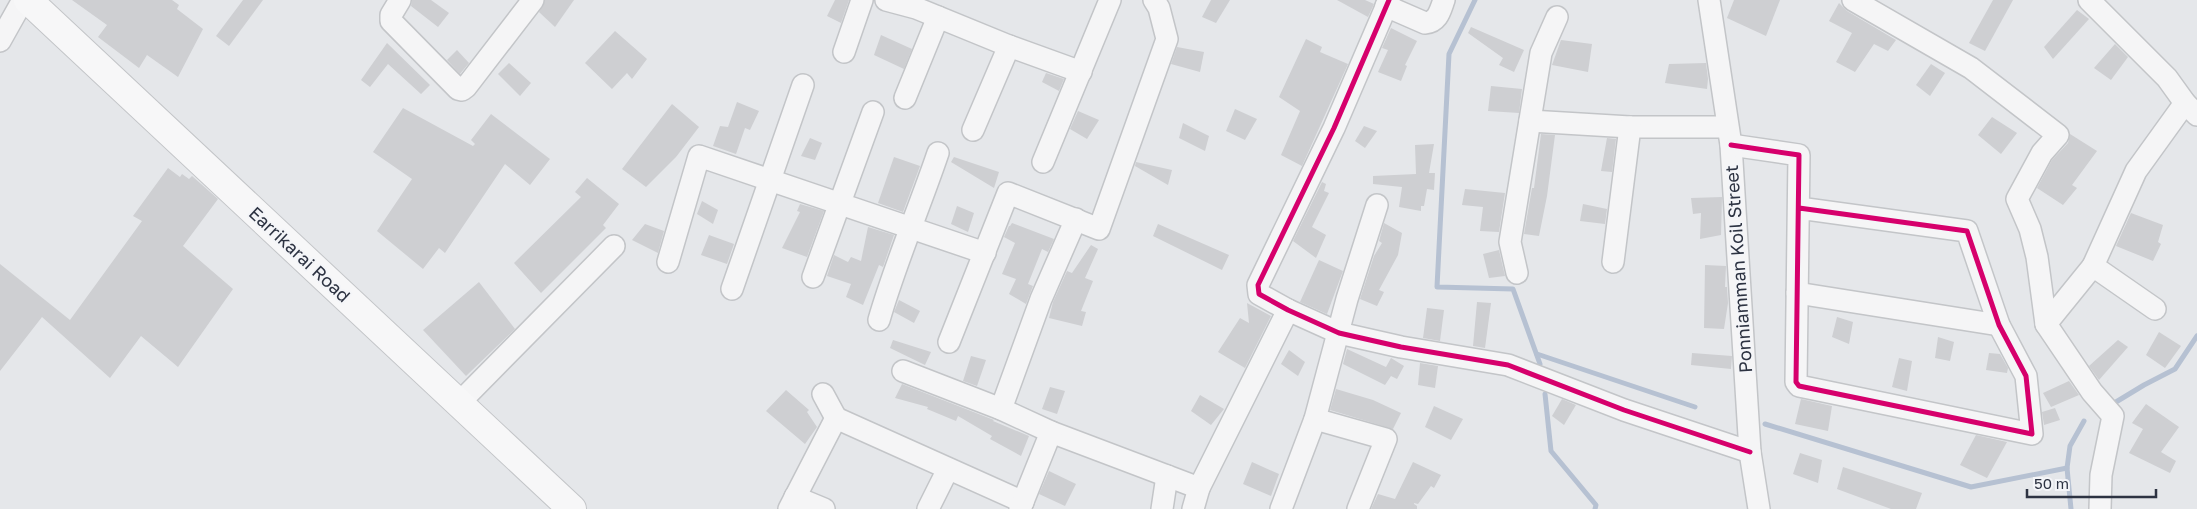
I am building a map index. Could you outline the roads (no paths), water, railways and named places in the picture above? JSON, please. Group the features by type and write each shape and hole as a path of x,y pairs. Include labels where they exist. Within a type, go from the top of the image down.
{"main road":[{"name":"Earrikarai Road","path":"28,0 572,509"}],"street":[{"path":"0,41 23,0"},
{"path":"400,0 391,15 391,21 458,89 462,90 534,0"},
{"path":"844,52 862,0"},
{"path":"886,0 938,17 1009,46 1081,72"},
{"path":"1043,162 1110,0"},
{"path":"949,342 1008,193 1099,229 1167,39 1159,8 1154,0"},
{"path":"1444,0 1436,19 1431,23 1425,23 1387,3 1334,128 1258,285 1259,294 1265,299 1339,333 1401,347 1508,365 1624,410 1750,452"},
{"name":"Ponniamman Koil Street","path":"1709,0 1729,136 1750,452 1759,509"},
{"path":"1853,0 1970,68 2058,135 2042,153 2018,199 2030,229 2046,324 2092,392 2114,416 2101,475 2100,509"},
{"path":"2046,324 2093,266 2136,171 2191,109 2168,78 2089,0"},
{"path":"905,98 938,17"},
{"path":"1517,273 1510,242 1541,53 1557,17"},
{"path":"973,130 1009,46"},
{"path":"732,289 803,85"},
{"path":"813,277 873,112"},
{"path":"1530,121 1630,127 1729,136 1799,155 1796,382 1799,386 2032,434 2026,376 1998,325 1967,231 1799,208"},
{"path":"1613,262 1630,127"},
{"path":"879,320 888,289 938,153"},
{"path":"668,262 699,156 985,253"},
{"path":"1280,509 1315,419 1347,299 1377,205"},
{"path":"1001,409 1041,299 1076,219"},
{"path":"459,403 614,246"},
{"path":"2093,266 2154,310"},
{"path":"1797,293 1998,325"},
{"path":"1192,509 1199,488 1288,310"},
{"path":"903,371 1001,409 1051,432 1199,488"},
{"path":"823,394 836,418 948,469 1022,506 1051,432"},
{"path":"824,509 792,503 836,418"},
{"path":"1315,419 1386,439 1358,509"},
{"path":"928,509 948,469"},
{"path":"1162,509 1167,476"}],"waterway":[{"path":"1475,0 1449,54 1437,287 1513,289 1540,364"},
{"path":"2111,405 2175,369 2197,336"},
{"path":"1537,354 1695,407"},
{"path":"1545,394 1551,451 1596,505 1595,509"},
{"path":"2071,509 2067,468 2070,446 2084,421"},
{"path":"1765,424 1971,487 2067,468"}]}
